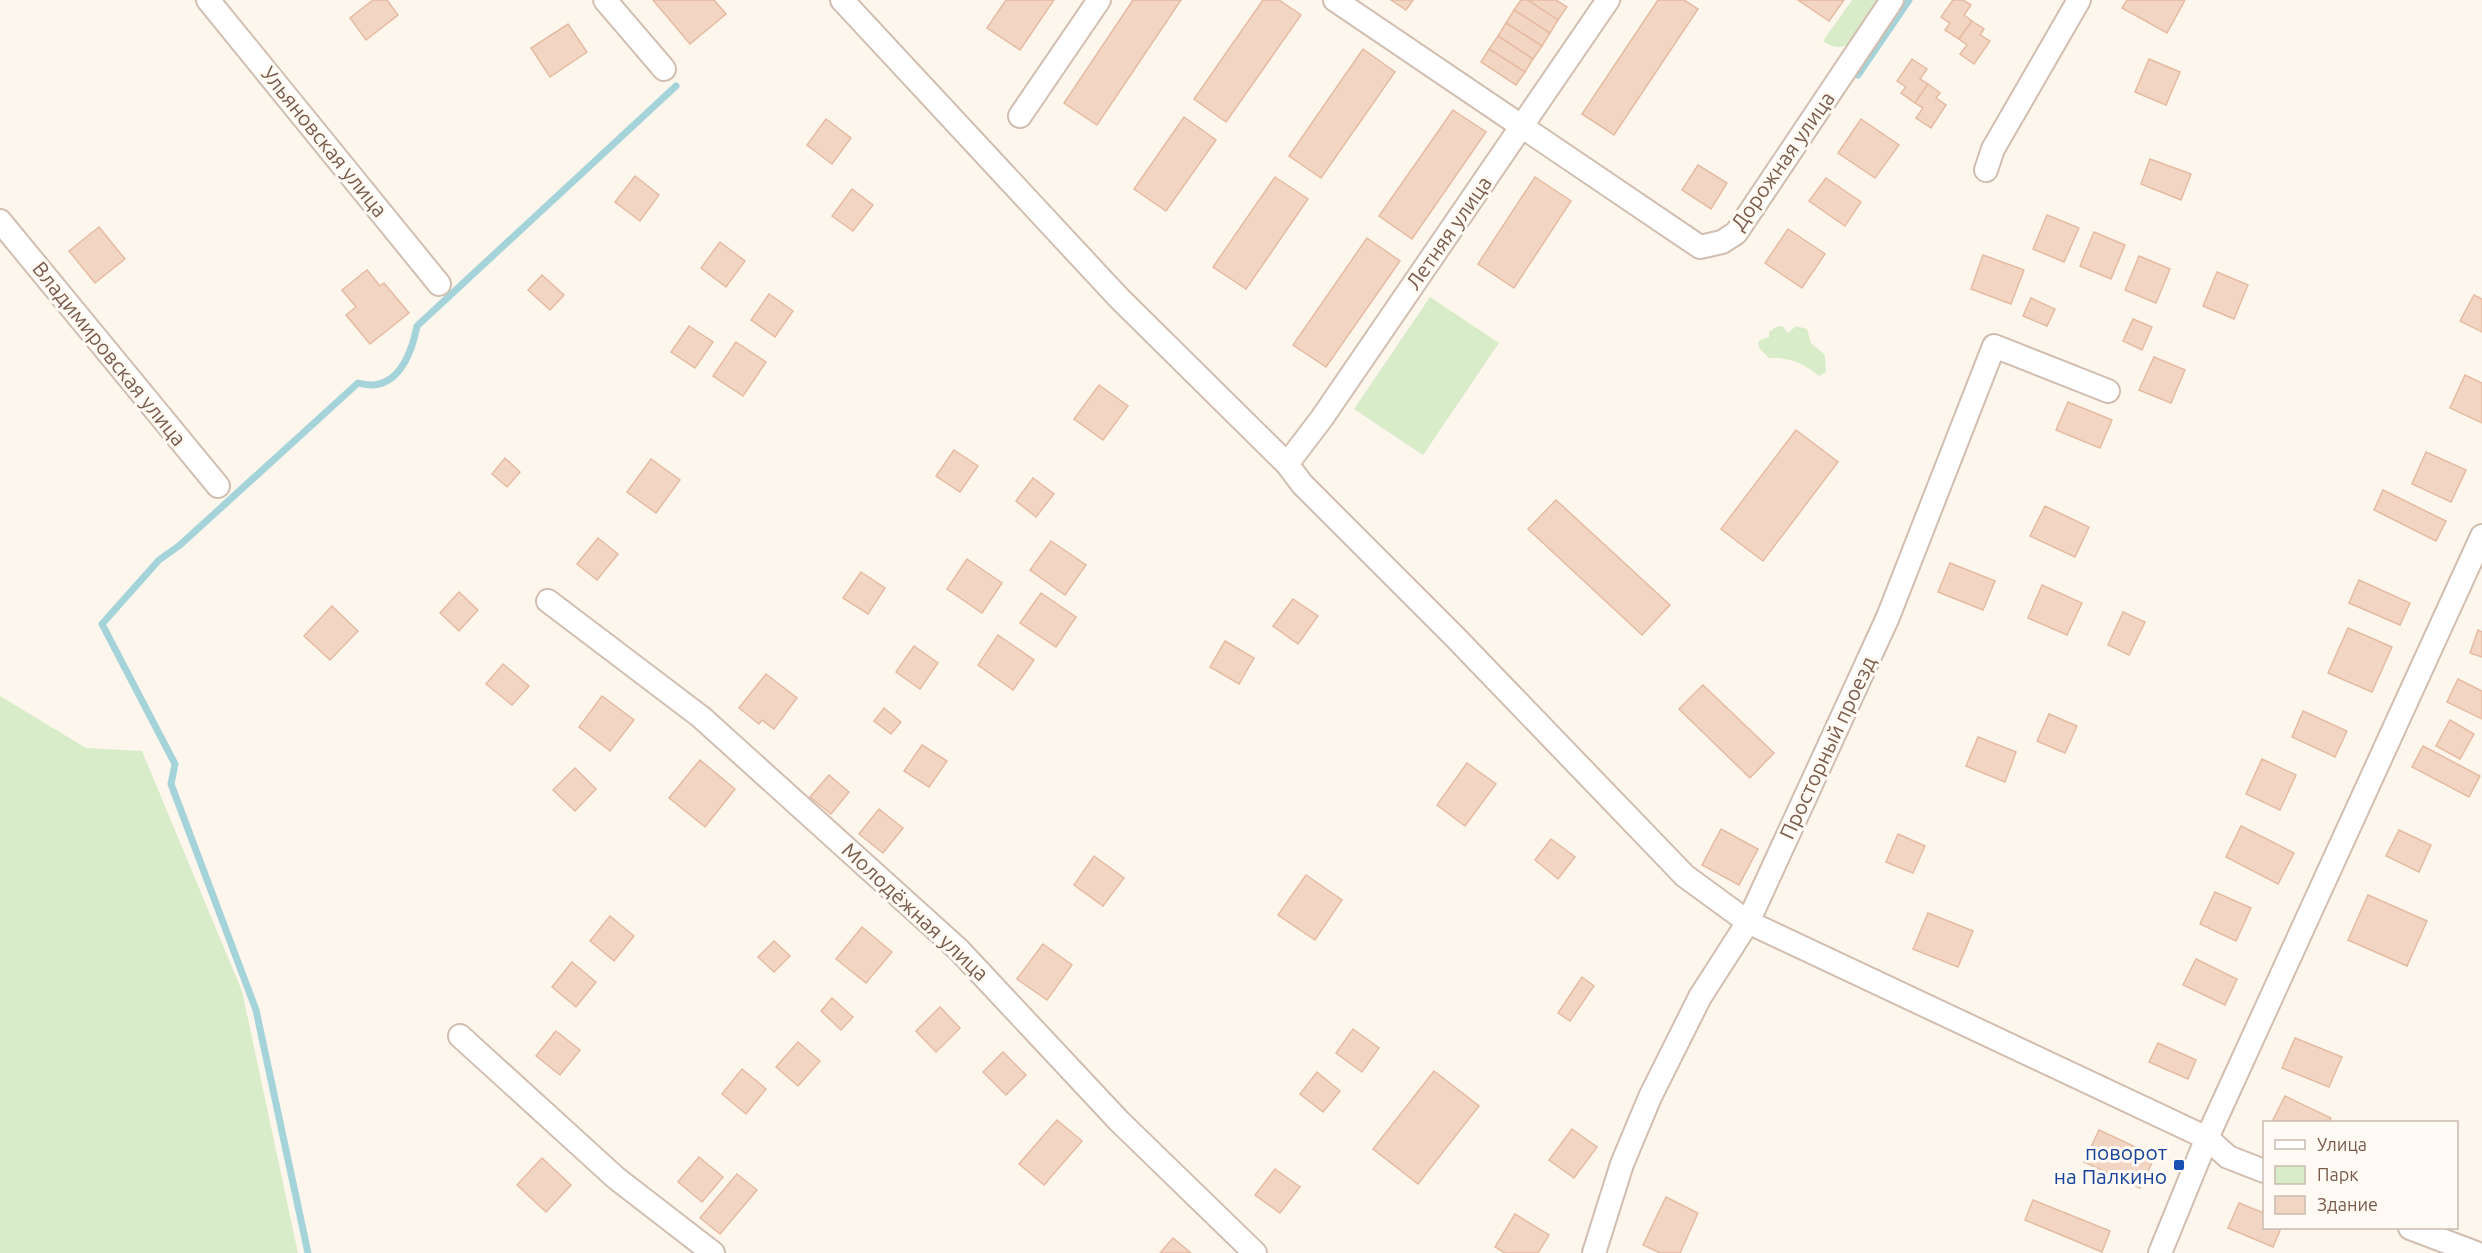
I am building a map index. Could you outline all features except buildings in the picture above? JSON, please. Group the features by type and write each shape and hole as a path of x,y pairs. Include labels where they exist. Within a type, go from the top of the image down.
{"street":[{"name":"Ульяновская улица","path":"208,0 439,284"},
{"path":"605,0 664,69"},
{"path":"842,0 1118,297 1287,464 1302,484 1455,637 1684,876 1748,922 2207,1138 2228,1157 2263,1170"},
{"path":"1020,116 1099,0"},
{"name":"Дорожная улица","path":"1335,0 1700,247 1722,242 1736,232 1892,0"},
{"name":"Летняя улица","path":"1287,464 1322,418 1608,0"},
{"path":"1986,170 1993,149 2079,0"},
{"name":"Владимировская улица","path":"0,221 218,486"},
{"name":"Просторный проезд","path":"1594,1253 1622,1164 1650,1097 1700,997 1748,922 1888,617 1994,346 2108,391"},
{"path":"2160,1253 2207,1138 2482,536"},
{"name":"Молодёжная улица","path":"548,601 701,717 959,950 1119,1121 1255,1253"},
{"path":"460,1036 616,1178 713,1253"},
{"path":"2415,1229 2476,1253"}],"green space":[{"path":"1852,0 1876,0 1876,7 1861,31 1855,39 1841,47 1832,46 1823,41"},
{"path":"1430,297 1499,343 1423,455 1354,409"},
{"path":"1782,326 1788,333 1796,326 1807,329 1811,343 1825,355 1826,372 1819,376 1796,362 1769,358 1760,349 1758,343 1760,340 1769,337 1769,332 1776,327"},
{"path":"0,696 86,748 142,751 242,991 298,1253 0,1253"}],"waterway":[{"path":"1858,75 1909,0"},
{"path":"308,1253 256,1010 171,784 175,764 102,624 159,560 180,545 358,383 371,385 392,378 406,360 417,326 676,86"}],"place":[{"name":"поворот на Палкино","path":"2179,1165"}]}
